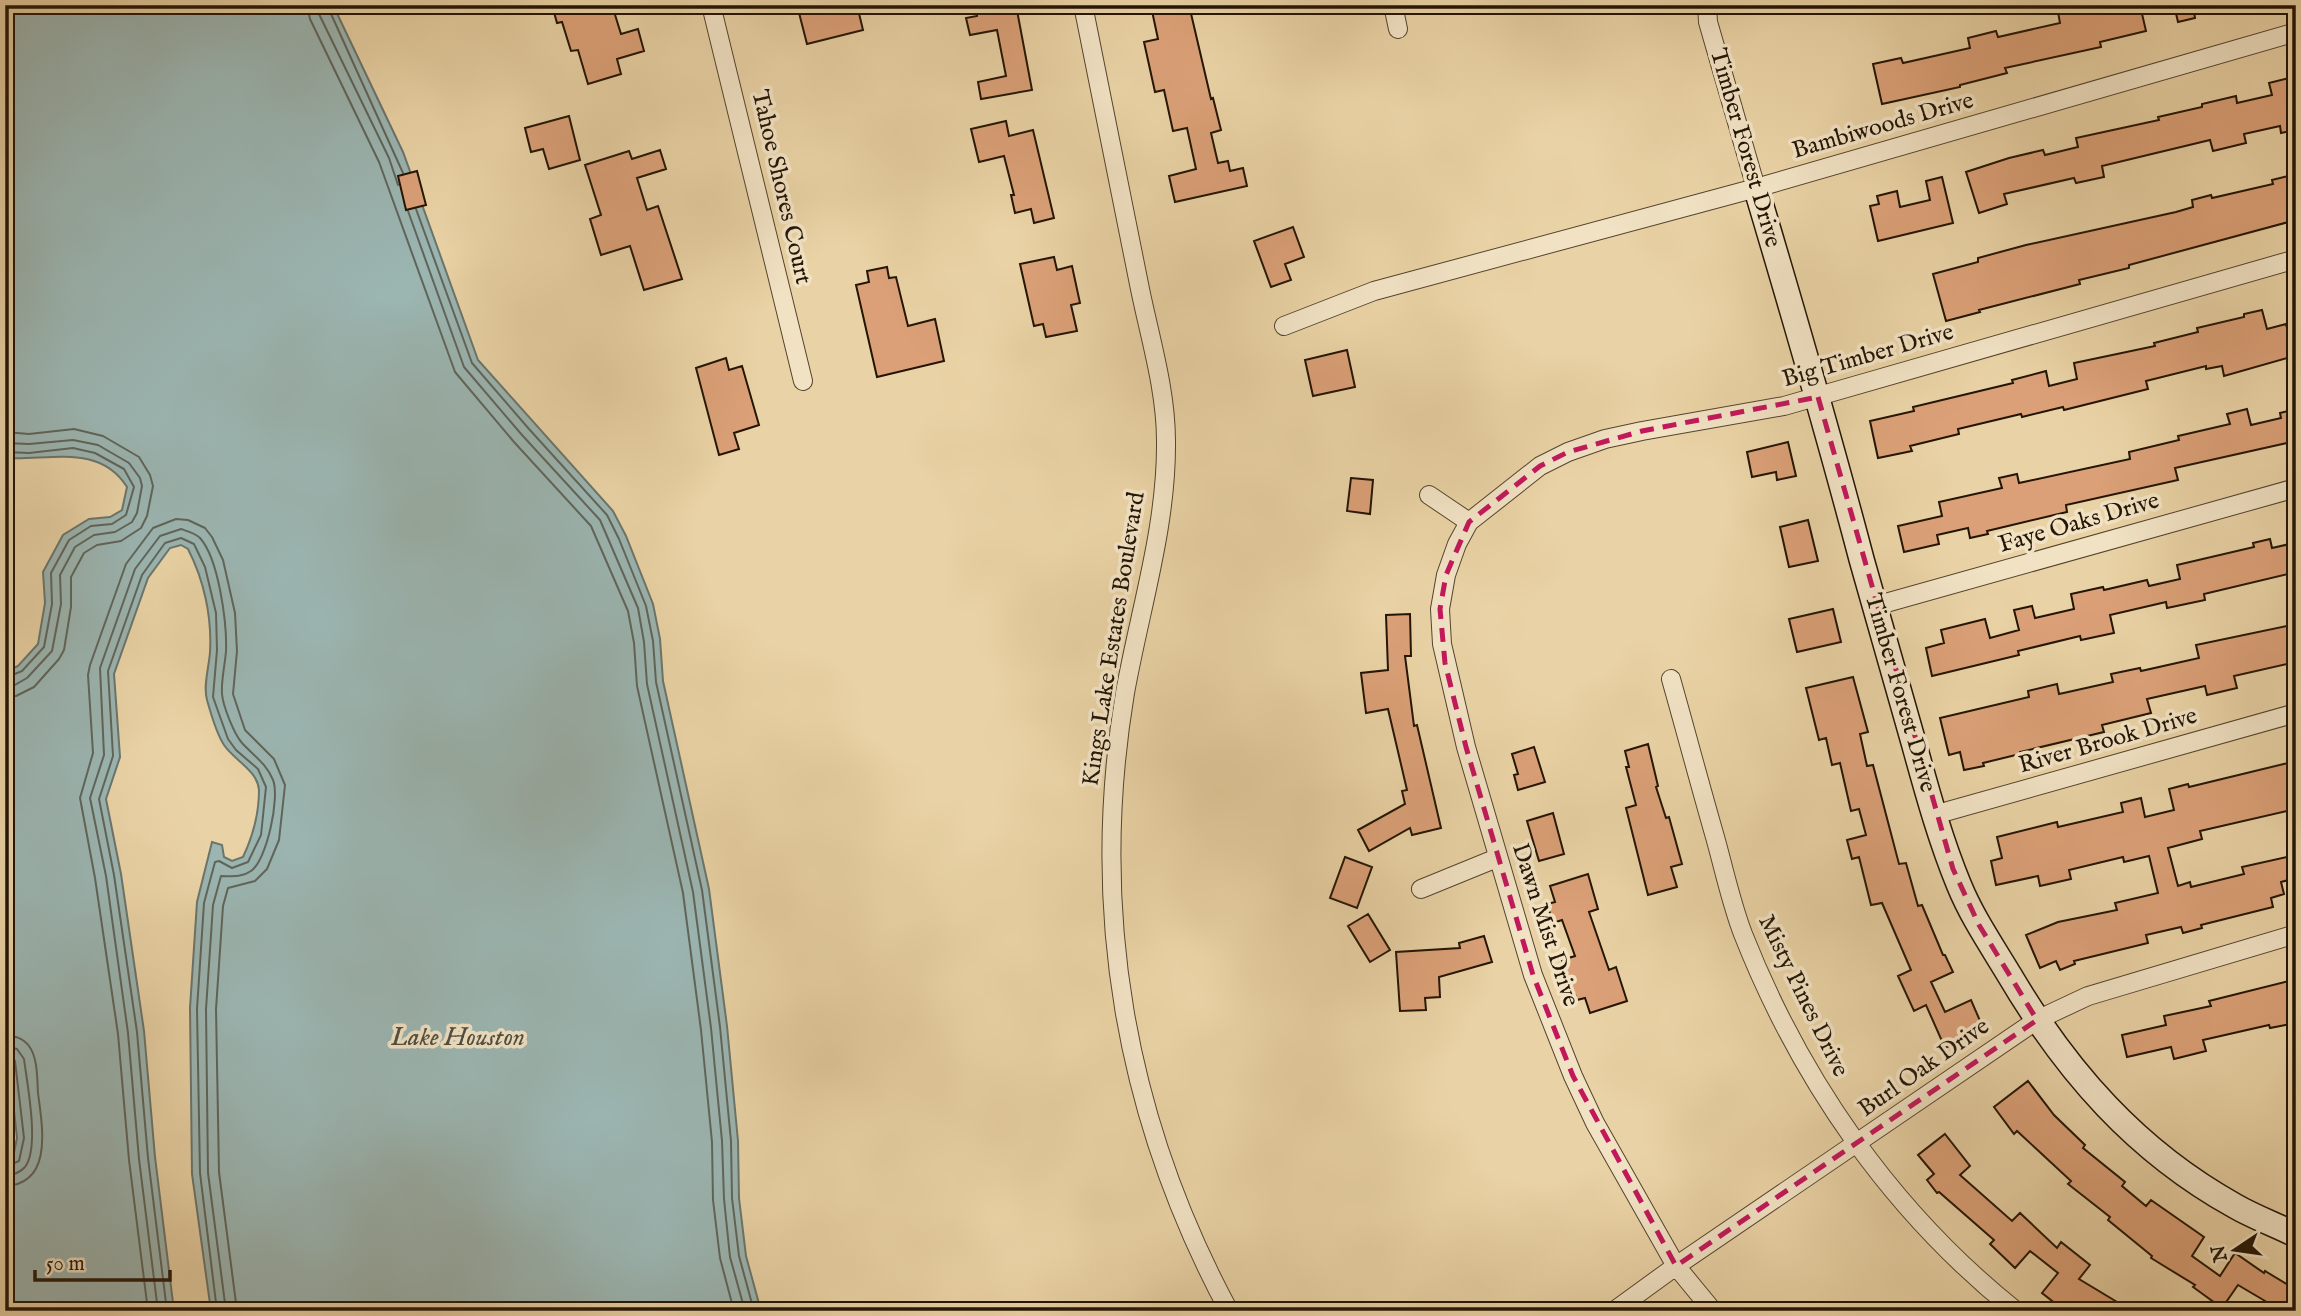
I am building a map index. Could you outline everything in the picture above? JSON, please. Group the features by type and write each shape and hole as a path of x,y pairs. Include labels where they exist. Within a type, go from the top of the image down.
{"street":[{"name":"Tahoe Shores Court","path":"711,5 803,381"},
{"name":"Kings Lake Estates Boulevard","path":"1083,5 1157,373 1166,438 1165,476 1156,541 1125,693 1114,775 1110,860 1113,928 1122,1003 1138,1079 1158,1153 1182,1215 1229,1311"},
{"path":"1393,5 1398,29"},
{"name":"Timber Forest Drive","path":"1699,5 1708,14 1934,816 1960,887 1979,925 2037,1020 2081,1081 2109,1111 2179,1171 2235,1206 2296,1235"},
{"name":"Bambiwoods Drive","path":"1284,326 1374,290 1756,188 2296,32"},
{"name":"Big Timber Drive","path":"1469,522 1540,466 1568,452 1605,439 1642,430 1784,406 2296,258"},
{"name":"Faye Oaks Drive","path":"1875,606 2296,488"},
{"path":"1429,495 1469,522"},
{"name":"Dawn Mist Drive","path":"1469,522 1457,544 1441,600 1440,626 1445,663 1497,858 1533,975 1573,1076 1595,1123 1676,1265 1713,1311"},
{"name":"Misty Pines Drive","path":"1671,679 1743,932 1798,1052 1856,1145 1932,1234 2017,1311"},
{"name":"River Brook Drive","path":"1934,816 2296,713"},
{"path":"1421,889 1497,858"},
{"name":"Burl Oak Drive","path":"1614,1311 1676,1265 2037,1020 2088,996 2296,934"}],"highlighted area":[{"path":"1818,397 1953,869 1979,925 2037,1020 1676,1266 1573,1076 1533,975 1466,747 1445,663 1440,609 1446,575 1469,522 1540,466 1568,452 1642,431"}],"water":[{"name":"Lake Houston","path":"5,5 333,5 403,152 478,360 613,511 653,604 660,639 663,681 709,889 727,1026 738,1141 739,1198 746,1256 761,1311 211,1311 192,1174 190,1008 197,902 212,842 222,845 224,857 232,861 243,857 255,825 259,790 255,777 224,745 212,717 206,689 210,652 208,612 194,561 188,549 181,545 170,548 148,578 114,674 120,757 106,799 121,874 144,1031 155,1157 174,1311 5,1311 5,1161 13,1157 17,1138 5,1029 5,672 18,666 38,644 45,603 43,572 63,535 89,519 110,517 122,510 127,487 116,473 88,459 5,458"}],"building":[{"path":"552,5 612,5 621,34 638,29 644,51 617,59 621,74 588,84 578,50 571,51 562,22 557,23"},
{"path":"797,5 857,5 863,30 807,44"},
{"path":"976,5 1016,5 1032,90 981,99 978,82 1006,76 997,30 970,35 966,18 977,16"},
{"path":"1189,5 1221,130 1211,133 1218,163 1228,161 1230,171 1243,168 1247,186 1175,202 1169,176 1196,169 1187,128 1173,131 1164,90 1155,92 1144,42 1158,39 1152,11"},
{"path":"2089,5 2140,5 2146,31 2100,42 2101,47 2005,68 2007,73 1960,87 1882,104 1873,64 1901,58 1903,63 1970,48 1968,38 1996,31 1998,37 2060,23 2058,12"},
{"path":"2174,5 2193,5 2195,18 2178,22"},
{"path":"2289,78 2296,108 2296,130 2281,133 2280,126 2244,134 2246,143 2213,151 2210,140 2102,166 2104,177 2076,183 2074,178 2004,194 2007,204 1979,213 1966,172 2043,150 2045,155 2078,147 2076,138 2159,120 2158,117 2202,107 2202,104 2236,96 2237,103 2272,95 2269,83"},
{"path":"569,116 580,160 549,169 543,149 531,152 525,128"},
{"path":"1006,121 1009,136 1033,130 1054,218 1034,223 1031,209 1015,213 1011,195 1014,195 1004,156 979,162 971,129"},
{"path":"660,150 666,169 637,178 647,210 658,206 682,279 644,290 630,246 601,255 590,219 601,215 585,165 629,151 632,159"},
{"path":"417,171 426,205 406,210 398,176"},
{"path":"2296,174 2296,220 2129,265 2129,268 2079,280 2080,284 1946,321 1933,274 2026,245 2176,212 2193,207 2192,200 2273,184 2272,180"},
{"path":"1942,177 1953,223 1878,241 1870,206 1879,204 1877,196 1897,191 1900,207 1930,200 1926,181"},
{"path":"1293,227 1304,257 1285,264 1291,280 1271,287 1254,241"},
{"path":"1054,257 1057,270 1072,266 1080,303 1071,305 1077,331 1046,337 1043,324 1034,326 1020,264"},
{"path":"887,267 889,278 896,277 908,326 935,319 944,361 877,377 856,285 869,282 867,271"},
{"path":"2262,310 2267,329 2286,324 2294,356 2224,376 2222,366 2206,369 2206,366 2146,381 2148,389 2064,410 2063,407 2022,417 2021,414 1958,429 1959,434 1910,446 1912,451 1878,458 1870,421 1914,411 1913,407 2013,383 2012,380 2046,371 2049,386 2077,379 2074,363 2155,346 2154,343 2198,332 2197,328"},
{"path":"1347,350 1355,387 1313,396 1305,360"},
{"path":"726,358 729,370 742,366 759,425 734,433 739,449 719,455 696,368"},
{"path":"2247,409 2251,425 2281,418 2280,413 2296,409 2296,454 2290,455 2287,443 2175,468 2178,480 2066,505 2067,512 1987,531 1988,534 1970,538 1968,528 1937,535 1939,544 1904,552 1898,526 1942,516 1939,502 2002,488 1999,478 2017,474 2019,483 2130,459 2129,452 2179,440 2178,436 2230,424 2227,414"},
{"path":"1788,442 1796,476 1777,480 1776,472 1752,477 1747,452"},
{"path":"1351,478 1373,480 1370,514 1347,511"},
{"path":"1808,520 1818,561 1789,567 1780,527"},
{"path":"2270,539 2272,548 2294,543 2296,572 2204,594 2205,600 2167,608 2166,602 2110,615 2114,633 2081,640 2080,636 2018,651 2019,655 1932,676 1926,648 1944,643 1941,630 1985,619 1990,638 2019,630 2014,610 2032,606 2035,618 2074,609 2071,594 2147,580 2149,586 2180,579 2177,565 2254,547 2253,543"},
{"path":"1833,609 1841,642 1797,652 1789,619"},
{"path":"1410,614 1411,656 1405,656 1414,726 1417,725 1441,828 1412,835 1410,828 1369,851 1358,830 1405,804 1402,791 1407,790 1388,709 1366,713 1361,673 1388,670 1386,615"},
{"path":"2296,624 2296,662 2234,676 2237,688 2207,695 2205,686 2147,699 2151,713 2102,725 2104,732 2020,752 1983,763 1984,766 1964,770 1960,752 1949,755 1940,718 2029,697 2028,691 2057,684 2059,694 2113,682 2111,674 2140,668 2141,671 2199,658 2196,645"},
{"path":"1853,677 1868,732 1860,734 1867,766 1873,765 1899,864 1906,863 1918,906 1922,905 1953,972 1931,982 1945,1012 1971,1000 1984,1030 1945,1048 1926,1005 1914,1011 1898,976 1911,970 1882,903 1871,905 1859,857 1852,859 1847,840 1866,835 1859,809 1851,811 1840,763 1832,765 1826,738 1819,740 1806,688"},
{"path":"1648,744 1658,786 1656,787 1666,818 1669,817 1682,864 1671,867 1677,887 1648,895 1626,808 1636,805 1626,767 1629,767 1625,751"},
{"path":"1534,747 1545,782 1518,790 1514,775 1518,774 1512,754"},
{"path":"2296,761 2296,809 2200,831 2202,839 2168,848 2178,886 2190,882 2191,887 2244,874 2242,867 2296,855 2296,878 2281,882 2284,894 2271,898 2273,907 2201,925 2202,928 2183,933 2181,927 2146,935 2148,943 2074,961 2075,964 2060,970 2056,961 2040,968 2026,935 2058,922 2117,910 2115,903 2158,893 2149,856 2124,862 2123,857 2069,870 2071,879 2040,886 2038,876 1996,885 1991,861 2002,858 1997,837 2057,822 2058,827 2123,812 2121,803 2141,798 2145,817 2174,810 2169,789 2188,784 2189,787"},
{"path":"1553,813 1564,854 1539,861 1527,821"},
{"path":"1345,857 1372,867 1357,908 1330,898"},
{"path":"1588,874 1598,909 1589,912 1609,970 1616,967 1627,1001 1590,1013 1585,998 1577,1000 1562,960 1575,956 1562,920 1553,923 1547,904 1555,902 1550,886"},
{"path":"1368,914 1390,950 1370,962 1348,926"},
{"path":"1484,936 1492,962 1439,977 1440,997 1425,998 1426,1010 1400,1011 1396,952 1460,948 1459,943"},
{"path":"2293,980 2296,991 2296,1023 2270,1028 2269,1025 2203,1040 2206,1051 2174,1059 2171,1047 2127,1057 2122,1035 2166,1025 2164,1016 2211,1006 2209,1001"},
{"path":"2028,1081 2054,1115 2085,1145 2083,1148 2125,1182 2122,1186 2146,1206 2151,1200 2204,1237 2192,1256 2220,1276 2235,1253 2264,1273 2265,1271 2295,1289 2282,1311 2238,1285 2222,1308 2193,1287 2195,1285 2151,1258 2152,1256 2108,1220 2110,1217 2068,1184 2071,1181 2017,1131 2014,1134 1994,1107"},
{"path":"1945,1134 1970,1166 1960,1175 2012,1221 2020,1213 2057,1248 2061,1242 2090,1265 2079,1279 2132,1311 2065,1311 2042,1293 2058,1273 2030,1251 2015,1268 1990,1244 1994,1240 1937,1193 1927,1180 1934,1174 1918,1155"}]}
